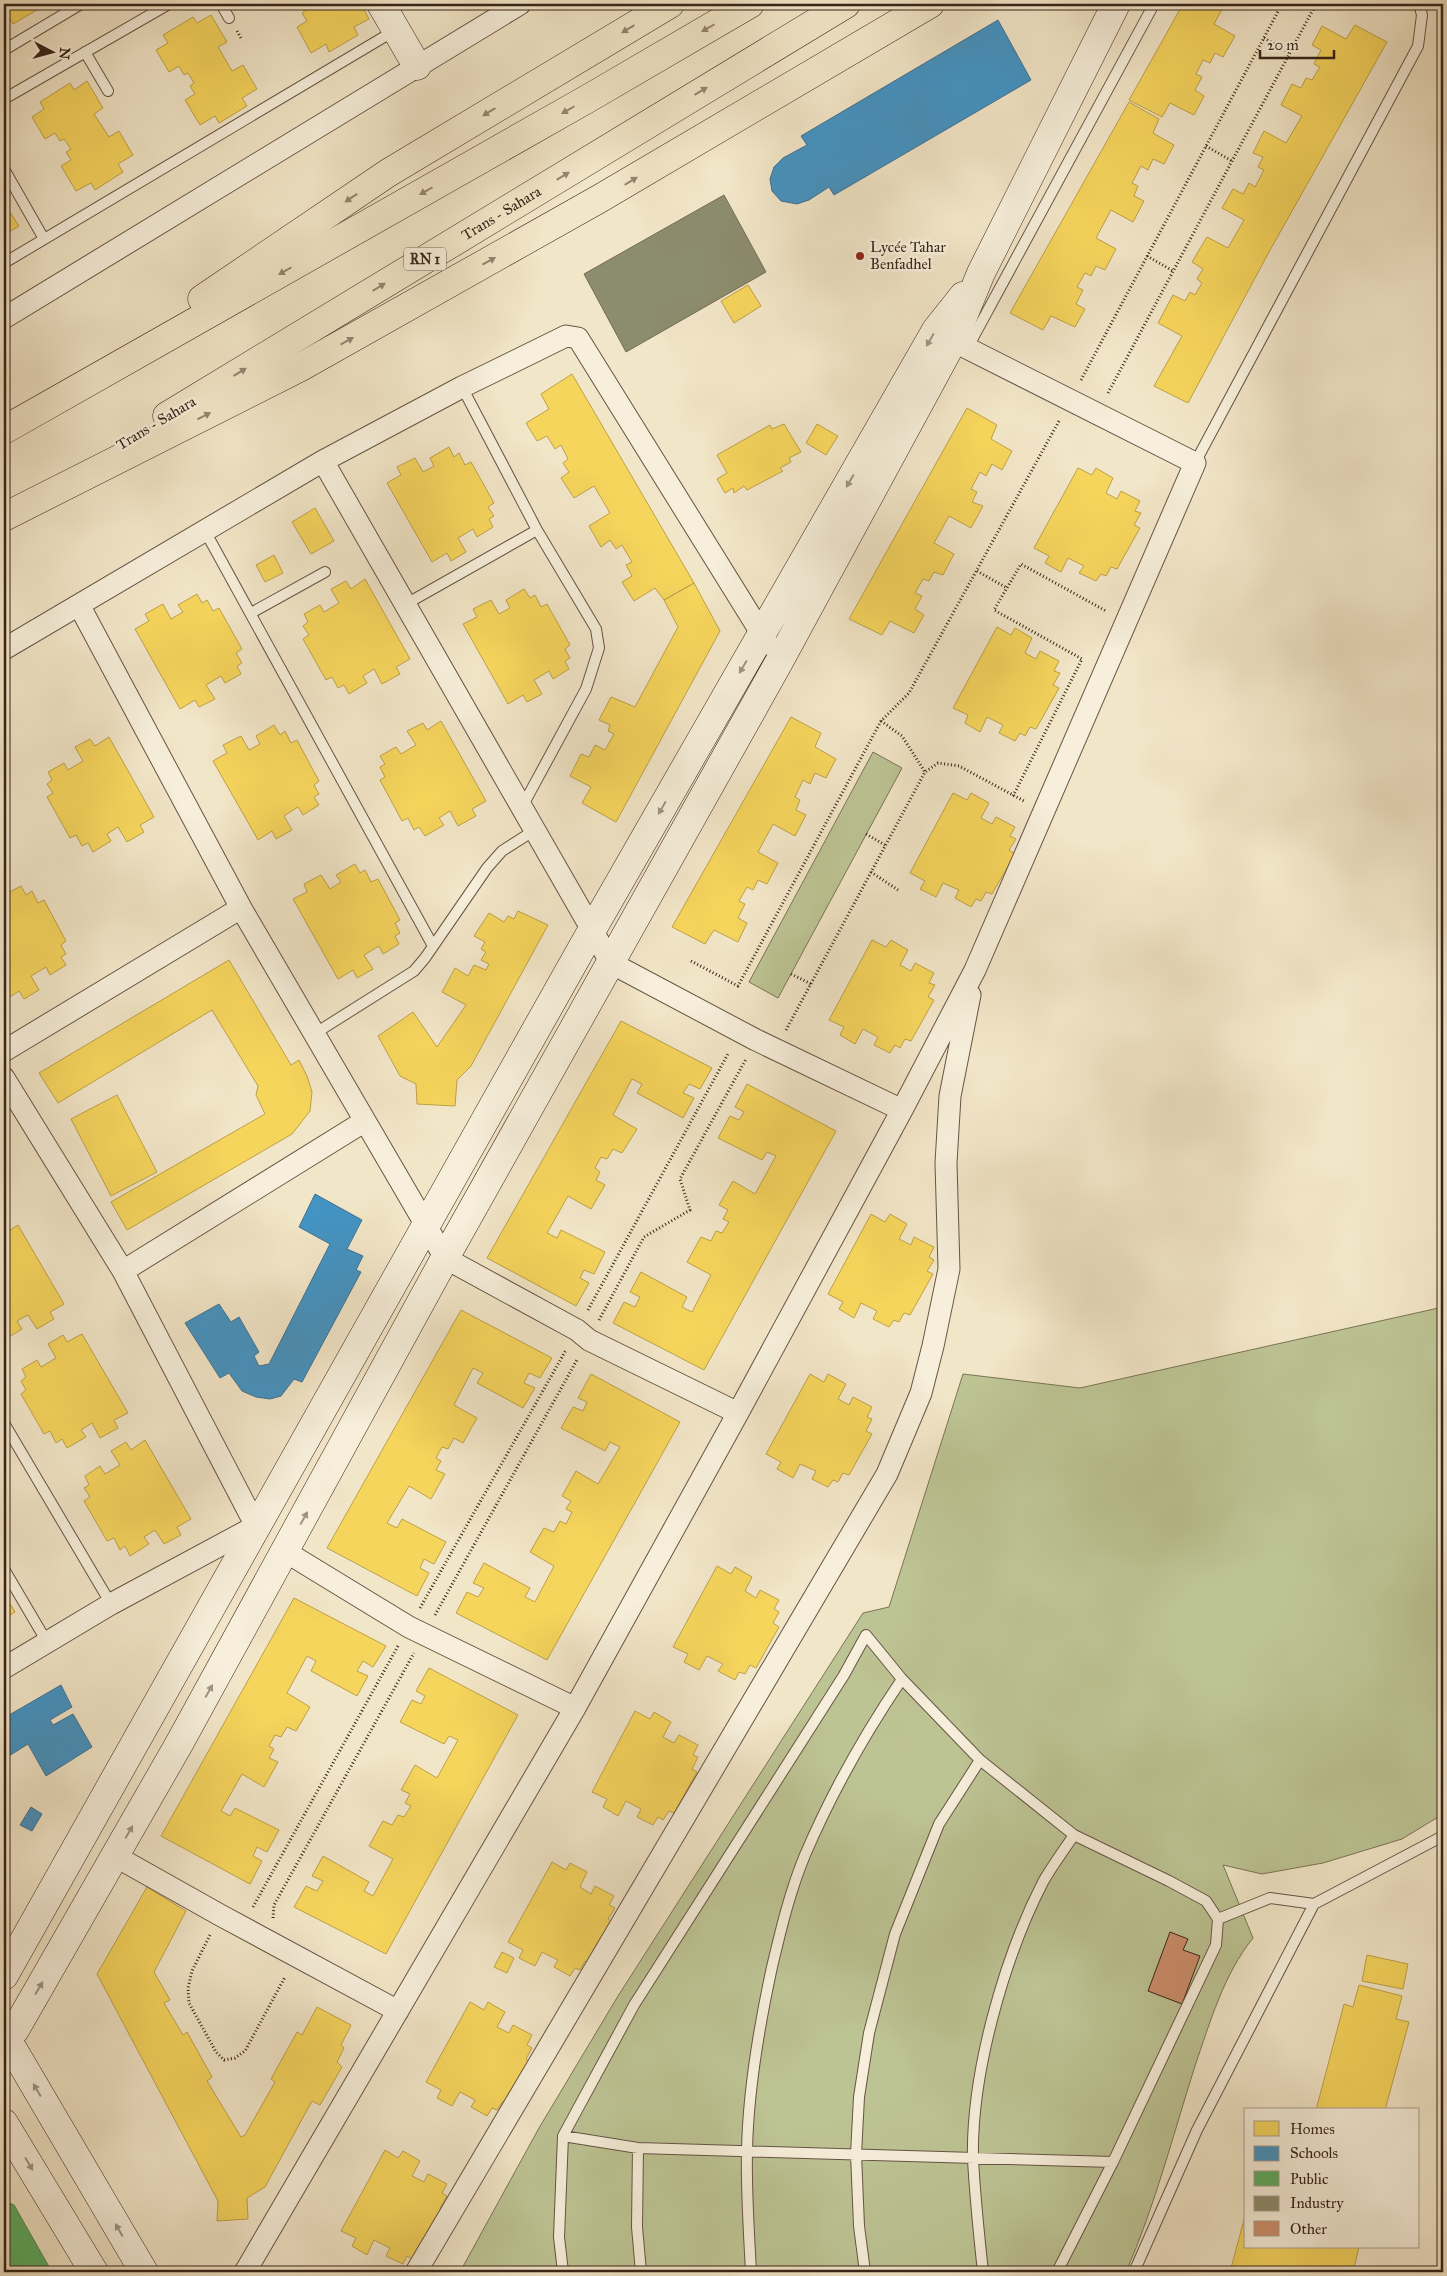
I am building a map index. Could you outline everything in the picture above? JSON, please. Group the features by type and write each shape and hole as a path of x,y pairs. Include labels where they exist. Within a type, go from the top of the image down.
{"highway":[{"path":"15,424 388,174 670,4"},
{"path":"15,424 589,98 750,4"},
{"name":"Trans - Sahara","path":"4,516 846,4"},
{"path":"4,516 307,363 599,199 930,4"}],"street":[{"path":"381,4 416,66"},
{"path":"4,318 520,4"},
{"path":"144,2272 9,2039 115,1856 286,1552 445,1258 779,662 961,344 981,273 1116,4"},
{"path":"4,1976 592,930 936,330 981,273"},
{"path":"4,649 323,461 462,387 566,336 578,338 779,662"},
{"path":"244,2272 575,1708 902,1110 975,970 1195,463 961,344"},
{"path":"323,461 611,963 748,1036 902,1110"},
{"path":"79,605 241,908 445,1258 583,1335 738,1413"},
{"path":"4,1051 241,908"},
{"path":"416,2272 890,1465 921,1393 949,1269 946,1163 950,1096 975,970"},
{"path":"4,1078 123,1271 256,1526"},
{"path":"123,1271 365,1121"},
{"path":"4,1668 111,1604 256,1526"},
{"path":"286,1552 417,1630 575,1708"},
{"path":"115,1856 241,1927 398,2011"},
{"path":"4,2122 94,2272"}],"lane":[{"path":"4,50 81,4"},
{"path":"4,100 169,4"},
{"path":"221,4 229,18"},
{"path":"961,344 1154,4"},
{"path":"1195,463 1418,46 1422,15 1419,4"},
{"path":"4,262 396,30"},
{"path":"85,52 108,91"},
{"path":"4,169 44,239"},
{"path":"462,387 537,530 596,629 598,648 586,689 522,807"},
{"path":"406,604 537,530"},
{"path":"205,531 434,946"},
{"path":"251,613 325,572"},
{"path":"314,1034 414,971 434,946 487,868 502,851 535,830"},
{"path":"4,1423 111,1604"},
{"path":"4,1569 47,1642"},
{"path":"563,2272 559,2237 563,2136 634,2005 844,1675 866,1636 902,1679 980,1760 1074,1835 1169,1881 1206,1902 1218,1919 1216,1945 1113,2162 1056,2272"},
{"path":"751,2272 747,2151 752,2073 766,1994 784,1914 805,1856 841,1777 870,1725 902,1679"},
{"path":"866,2272 859,2226 856,2154 859,2097 869,2033 895,1934 939,1824 980,1760"},
{"path":"983,2272 973,2158 976,2106 996,2004 1015,1947 1043,1882 1074,1835"},
{"path":"1134,2272 1197,2130 1314,1904 1443,1836"},
{"path":"1218,1919 1270,1898 1314,1904"},
{"path":"563,2136 638,2148 1113,2162"},
{"path":"638,2148 637,2227 641,2272"}],"path":[{"path":"691,961 738,986 881,721 910,693 1070,400 1282,4"},
{"path":"1097,413 1316,4"},
{"path":"1264,38 1290,53"},
{"path":"1206,146 1232,161"},
{"path":"1147,256 1173,271"},
{"path":"1013,796 1082,659 994,610 1021,564 1107,611 1111,602"},
{"path":"977,571 1007,588"},
{"path":"881,721 902,736 925,772"},
{"path":"776,1050 925,772 938,763 959,766 1044,813"},
{"path":"866,834 885,845"},
{"path":"871,872 898,890"},
{"path":"791,974 811,984"},
{"path":"241,1927 417,1630 748,1036"},
{"path":"277,1924 272,1915 274,1905 417,1630 583,1335 644,1237 690,1210 680,1179 748,1036"},
{"path":"220,1915 192,1971 188,1988 189,2003 216,2052 224,2060 234,2058 245,2051 296,1956"}],"green space":[{"path":"873,752 902,768 778,998 749,982"},
{"path":"1443,1307 1443,1814 1402,1839 1323,1863 1262,1874 1223,1865 1253,1938 1234,1967 1212,2016 1155,2196 1126,2272 460,2272 539,2128 618,1996 863,1613 889,1607 963,1374 1080,1388"}],"building: Homes":[{"path":"4,4 37,4 40,8 13,24 8,15 4,18"},
{"path":"303,4 361,4 369,19 354,27 358,35 329,52 326,44 311,53 297,27 307,21 302,13 306,10"},
{"path":"1183,4 1225,4 1214,24 1235,36 1223,57 1215,53 1210,63 1203,60 1196,74 1202,77 1195,90 1204,96 1194,115 1170,103 1162,117 1129,100"},
{"path":"211,15 227,42 218,47 232,71 243,65 257,89 242,98 247,106 219,123 215,116 200,125 185,100 195,94 190,86 194,83 188,73 184,75 179,66 169,72 156,50 168,43 163,35 193,17 197,23"},
{"path":"1355,25 1387,42 1269,252 1188,403 1154,386 1182,336 1158,323 1173,295 1185,301 1190,292 1195,295 1202,283 1197,279 1203,269 1192,262 1207,237 1228,248 1244,220 1222,208 1233,189 1243,194 1249,183 1255,187 1264,170 1258,167 1263,157 1253,153 1264,131 1286,143 1302,116 1281,105 1292,84 1301,88 1306,78 1312,80 1320,67 1314,64 1321,50 1312,45 1322,26 1346,39"},
{"path":"87,81 103,108 94,114 109,137 119,131 133,155 118,164 123,172 95,190 91,183 76,191 61,166 71,160 66,152 71,149 64,139 60,141 55,133 45,139 32,117 44,109 40,102 70,83 74,90"},
{"path":"1129,102 1159,119 1153,133 1174,145 1164,164 1153,159 1148,170 1141,166 1132,183 1138,186 1134,196 1144,201 1133,222 1111,210 1096,238 1116,249 1105,270 1096,266 1091,276 1085,273 1077,287 1083,290 1076,304 1085,309 1075,327 1051,316 1043,330 1010,313"},
{"path":"4,203 19,226 4,235"},
{"path":"748,285 761,306 734,323 721,301"},
{"path":"572,374 694,583 664,600 655,588 634,601 622,582 632,576 626,565 632,562 622,545 616,549 610,540 601,547 589,526 610,513 594,486 574,498 561,478 569,472 563,463 568,459 561,445 555,449 547,436 537,441 526,423 549,409 541,394"},
{"path":"967,408 997,425 991,439 1012,451 1002,470 992,464 986,476 980,472 971,489 977,492 972,502 983,506 971,528 949,516 934,543 954,554 943,575 934,572 929,581 923,579 915,593 922,596 915,609 924,615 914,633 890,621 882,635 849,619"},
{"path":"784,424 801,452 789,458 791,462 780,468 783,471 747,490 744,486 734,493 733,488 725,493 717,479 727,473 717,455 770,425 772,429"},
{"path":"817,424 838,436 826,455 806,443"},
{"path":"449,447 454,457 459,453 465,465 471,462 494,503 488,507 494,516 489,519 493,527 477,537 473,529 458,538 466,552 451,561 447,553 432,562 387,483 401,475 397,467 415,458 423,472 434,466 430,458"},
{"path":"1078,468 1092,475 1096,468 1113,478 1106,493 1117,499 1121,491 1140,501 1135,511 1141,513 1134,525 1140,528 1117,569 1111,567 1106,576 1101,574 1096,581 1079,573 1084,566 1068,558 1061,572 1045,563 1049,556 1034,548"},
{"path":"315,508 334,541 311,554 292,522"},
{"path":"274,555 283,573 265,582 256,565"},
{"path":"365,579 410,659 396,667 400,674 382,684 374,669 363,676 367,683 349,694 344,685 338,688 332,677 326,680 303,639 309,635 303,626 308,622 304,614 320,605 324,612 339,603 331,589 346,581 351,589"},
{"path":"694,583 720,631 616,822 582,803 591,787 570,776 581,754 589,757 595,745 605,750 614,734 608,731 610,725 599,720 611,697 635,707 678,627 664,600"},
{"path":"524,589 530,598 535,595 541,607 547,604 570,645 565,649 570,658 565,661 569,669 553,679 549,671 534,680 542,694 527,702 523,695 508,704 463,624 477,617 473,609 491,600 499,614 510,608 506,600"},
{"path":"197,594 202,603 207,600 213,611 219,608 242,649 236,653 242,663 237,666 241,674 225,683 221,676 206,685 215,699 199,707 195,700 180,709 135,629 149,621 145,614 163,604 171,619 183,612 178,605"},
{"path":"997,627 1011,635 1015,628 1032,638 1025,653 1036,659 1040,651 1059,661 1054,671 1060,673 1053,685 1059,688 1036,729 1030,727 1025,736 1020,733 1015,741 999,733 1003,725 987,717 980,732 965,723 968,715 953,708"},
{"path":"791,717 821,733 815,747 836,759 826,778 815,773 810,784 803,780 795,797 800,800 796,810 806,815 795,836 773,824 758,852 778,863 767,884 758,880 753,890 747,887 739,901 745,904 738,918 747,923 738,942 714,930 705,944 672,927"},
{"path":"441,721 486,801 472,809 476,816 458,826 450,811 439,818 444,825 425,836 419,827 414,830 408,818 402,821 380,780 385,777 380,767 385,764 380,756 396,747 401,754 416,745 407,731 423,723 427,730"},
{"path":"274,725 280,735 285,731 291,743 297,740 319,781 314,785 319,794 314,797 319,805 303,815 298,807 284,816 292,830 276,839 272,831 258,840 213,761 227,753 223,745 241,736 249,750 260,744 256,736"},
{"path":"109,737 154,817 140,825 144,832 127,842 118,827 107,834 111,841 93,852 88,843 82,846 76,835 70,838 47,797 53,793 47,784 52,780 48,772 64,763 68,770 83,761 75,747 90,739 95,746"},
{"path":"953,793 967,800 971,793 989,803 981,818 992,824 996,817 1015,827 1010,836 1016,839 1009,850 1015,854 992,894 986,892 981,901 976,899 971,907 955,898 959,890 943,883 936,897 920,889 925,881 910,873"},
{"path":"355,864 360,873 365,870 371,882 378,879 400,920 395,923 400,933 395,936 399,944 383,954 379,946 364,955 373,969 357,978 353,970 338,979 293,899 307,892 304,884 321,875 330,889 341,882 336,875"},
{"path":"21,886 26,895 32,891 38,903 44,900 66,941 61,945 66,954 61,957 66,965 50,975 46,967 31,976 39,990 24,999 19,991 5,1000 4,906 7,904 4,895"},
{"path":"518,911 548,925 471,1066 457,1080 455,1106 417,1104 416,1084 400,1076 378,1036 413,1012 437,1047 466,1005 442,992 455,968 468,976 474,965 486,970 489,964 481,960 486,952 481,949 485,942 474,936 489,913 504,922 508,916 514,919"},
{"path":"872,940 886,947 891,940 908,950 900,965 911,971 915,963 934,973 929,983 935,985 928,997 934,1000 911,1041 905,1039 900,1048 895,1045 890,1053 874,1045 878,1037 863,1029 855,1044 840,1035 844,1027 829,1020"},
{"path":"229,960 291,1065 299,1060 312,1092 310,1111 292,1134 127,1230 111,1202 265,1114 256,1095 258,1086 212,1010 58,1103 39,1073"},
{"path":"621,1021 712,1068 700,1089 689,1084 683,1093 694,1098 683,1118 637,1093 642,1084 632,1079 613,1115 637,1129 622,1153 613,1149 607,1159 601,1157 595,1168 600,1172 596,1180 605,1185 591,1209 568,1196 547,1233 557,1238 561,1230 605,1252 594,1274 584,1270 580,1278 589,1283 576,1306 487,1258"},
{"path":"747,1084 836,1131 704,1370 613,1323 624,1302 635,1307 640,1297 630,1292 641,1272 687,1297 682,1307 692,1312 711,1275 687,1262 701,1237 711,1241 716,1231 722,1233 729,1222 723,1219 728,1210 719,1205 733,1181 755,1194 776,1156 767,1152 762,1160 718,1138 730,1116 739,1120 744,1112 735,1107"},
{"path":"117,1095 157,1172 111,1196 71,1119"},
{"path":"871,1214 885,1222 890,1214 907,1224 899,1239 911,1245 914,1237 934,1247 929,1257 934,1260 927,1271 933,1274 910,1315 904,1313 899,1322 894,1320 889,1327 873,1319 877,1311 861,1303 854,1318 839,1309 843,1302 828,1294"},
{"path":"18,1225 64,1304 50,1312 54,1319 37,1329 28,1315 17,1321 22,1329 4,1340 4,1234"},
{"path":"461,1310 552,1358 540,1378 529,1373 524,1383 535,1388 523,1408 477,1383 483,1373 473,1368 454,1405 477,1418 463,1443 454,1438 448,1449 442,1447 436,1458 441,1461 436,1470 445,1474 431,1499 409,1486 387,1523 397,1528 402,1519 446,1542 434,1564 424,1559 420,1568 429,1573 417,1596 327,1548"},
{"path":"82,1334 128,1413 114,1420 118,1428 100,1438 92,1423 81,1430 86,1437 67,1448 62,1439 56,1443 50,1431 44,1434 21,1394 26,1390 21,1381 26,1377 22,1369 37,1360 41,1367 56,1358 48,1344 63,1335 67,1342"},
{"path":"591,1374 680,1422 547,1660 456,1613 467,1592 478,1597 484,1588 473,1583 484,1563 530,1588 525,1597 535,1602 554,1566 530,1552 544,1528 554,1532 560,1521 566,1524 572,1512 566,1509 571,1501 562,1496 576,1471 598,1484 620,1447 610,1442 605,1451 561,1428 573,1407 583,1411 587,1402 578,1398"},
{"path":"810,1374 824,1382 828,1374 846,1384 838,1399 849,1405 853,1397 872,1407 867,1417 872,1419 866,1431 872,1434 849,1475 843,1473 838,1482 833,1480 828,1487 812,1479 816,1471 800,1464 793,1478 777,1469 781,1462 766,1454"},
{"path":"145,1440 191,1519 177,1527 181,1535 164,1544 155,1530 144,1537 149,1544 130,1556 125,1546 120,1550 114,1538 107,1541 84,1501 90,1497 84,1488 89,1485 85,1476 100,1466 105,1474 120,1465 111,1451 126,1442 131,1450"},
{"path":"717,1566 731,1574 735,1567 752,1577 745,1591 756,1598 760,1590 779,1600 774,1609 779,1612 773,1623 779,1627 756,1668 750,1665 745,1674 739,1672 735,1680 718,1671 723,1664 707,1656 699,1670 684,1662 688,1654 673,1647"},
{"path":"4,1594 15,1612 4,1619"},
{"path":"294,1598 386,1646 373,1667 363,1661 357,1671 368,1676 357,1696 311,1671 316,1661 307,1656 287,1693 310,1707 296,1731 287,1727 281,1737 275,1735 269,1746 274,1749 269,1758 278,1762 264,1787 242,1774 221,1811 230,1816 235,1808 279,1830 267,1852 257,1847 253,1856 262,1861 250,1884 161,1836"},
{"path":"429,1668 518,1715 386,1954 294,1907 306,1886 317,1891 323,1881 312,1876 323,1856 369,1882 364,1891 373,1896 393,1859 369,1846 383,1821 392,1825 398,1815 404,1817 411,1806 405,1803 410,1794 401,1790 415,1765 437,1778 458,1740 449,1736 444,1744 400,1722 412,1700 421,1704 425,1696 416,1691"},
{"path":"635,1711 650,1719 654,1712 671,1722 663,1737 674,1743 679,1735 698,1745 693,1755 698,1757 692,1769 697,1772 674,1813 669,1811 663,1820 658,1817 653,1825 637,1817 641,1809 626,1801 618,1816 603,1807 607,1799 592,1792"},
{"path":"552,1862 566,1870 570,1863 587,1872 580,1887 591,1894 595,1886 614,1896 609,1905 615,1908 608,1919 614,1923 591,1964 585,1961 580,1970 575,1968 570,1976 554,1967 558,1960 542,1952 535,1966 519,1958 523,1950 508,1942"},
{"path":"147,1887 186,1911 154,1972 170,2000 164,2003 183,2035 187,2032 212,2077 207,2081 241,2137 245,2135 275,2082 271,2079 297,2032 302,2035 317,2007 351,2025 341,2045 344,2048 337,2062 342,2067 320,2105 312,2101 265,2187 247,2198 248,2219 217,2221 218,2201 97,1974"},
{"path":"502,1952 514,1958 507,1973 494,1967"},
{"path":"1367,1955 1408,1964 1403,1989 1362,1981"},
{"path":"1359,1985 1402,1996 1396,2019 1409,2022 1386,2108 1317,2108 1344,2004 1353,2007"},
{"path":"470,2002 484,2010 488,2002 505,2012 497,2027 509,2033 513,2025 532,2035 527,2045 532,2048 526,2059 531,2062 509,2103 503,2101 497,2110 492,2108 487,2116 471,2107 475,2100 460,2092 452,2106 437,2098 441,2090 426,2082"},
{"path":"385,2150 398,2158 403,2151 420,2161 412,2176 424,2182 428,2174 447,2184 442,2193 447,2196 440,2208 446,2211 412,2259 407,2256 403,2264 386,2256 390,2248 374,2240 367,2255 352,2246 356,2238 341,2231"},
{"path":"1244,2220 1244,2248 1359,2248 1353,2272 1230,2272"}],"building: Schools":[{"path":"998,20 1031,80 834,195 829,187 809,200 797,204 781,201 772,191 770,179 774,167 783,158 807,145 801,136"},
{"path":"315,1194 362,1220 347,1249 363,1256 356,1270 361,1272 302,1382 294,1379 281,1396 270,1399 256,1397 242,1391 229,1373 220,1378 185,1323 219,1304 231,1322 239,1317 259,1352 254,1356 259,1366 269,1364 330,1244 299,1227"},
{"path":"61,1685 72,1707 50,1720 53,1725 73,1714 92,1747 46,1776 28,1744 4,1759 4,1718"},
{"path":"31,1807 42,1814 32,1831 20,1825"}],"building: Public":[{"path":"4,2201 14,2205 52,2272 4,2272"}],"building: Industry":[{"path":"724,195 766,272 626,352 584,274"}],"building: Other":[{"path":"1170,1932 1188,1939 1183,1950 1200,1956 1182,2004 1148,1991"}],"place":[{"name":"Lycée Tahar Benfadhel","path":"860,256"}]}
